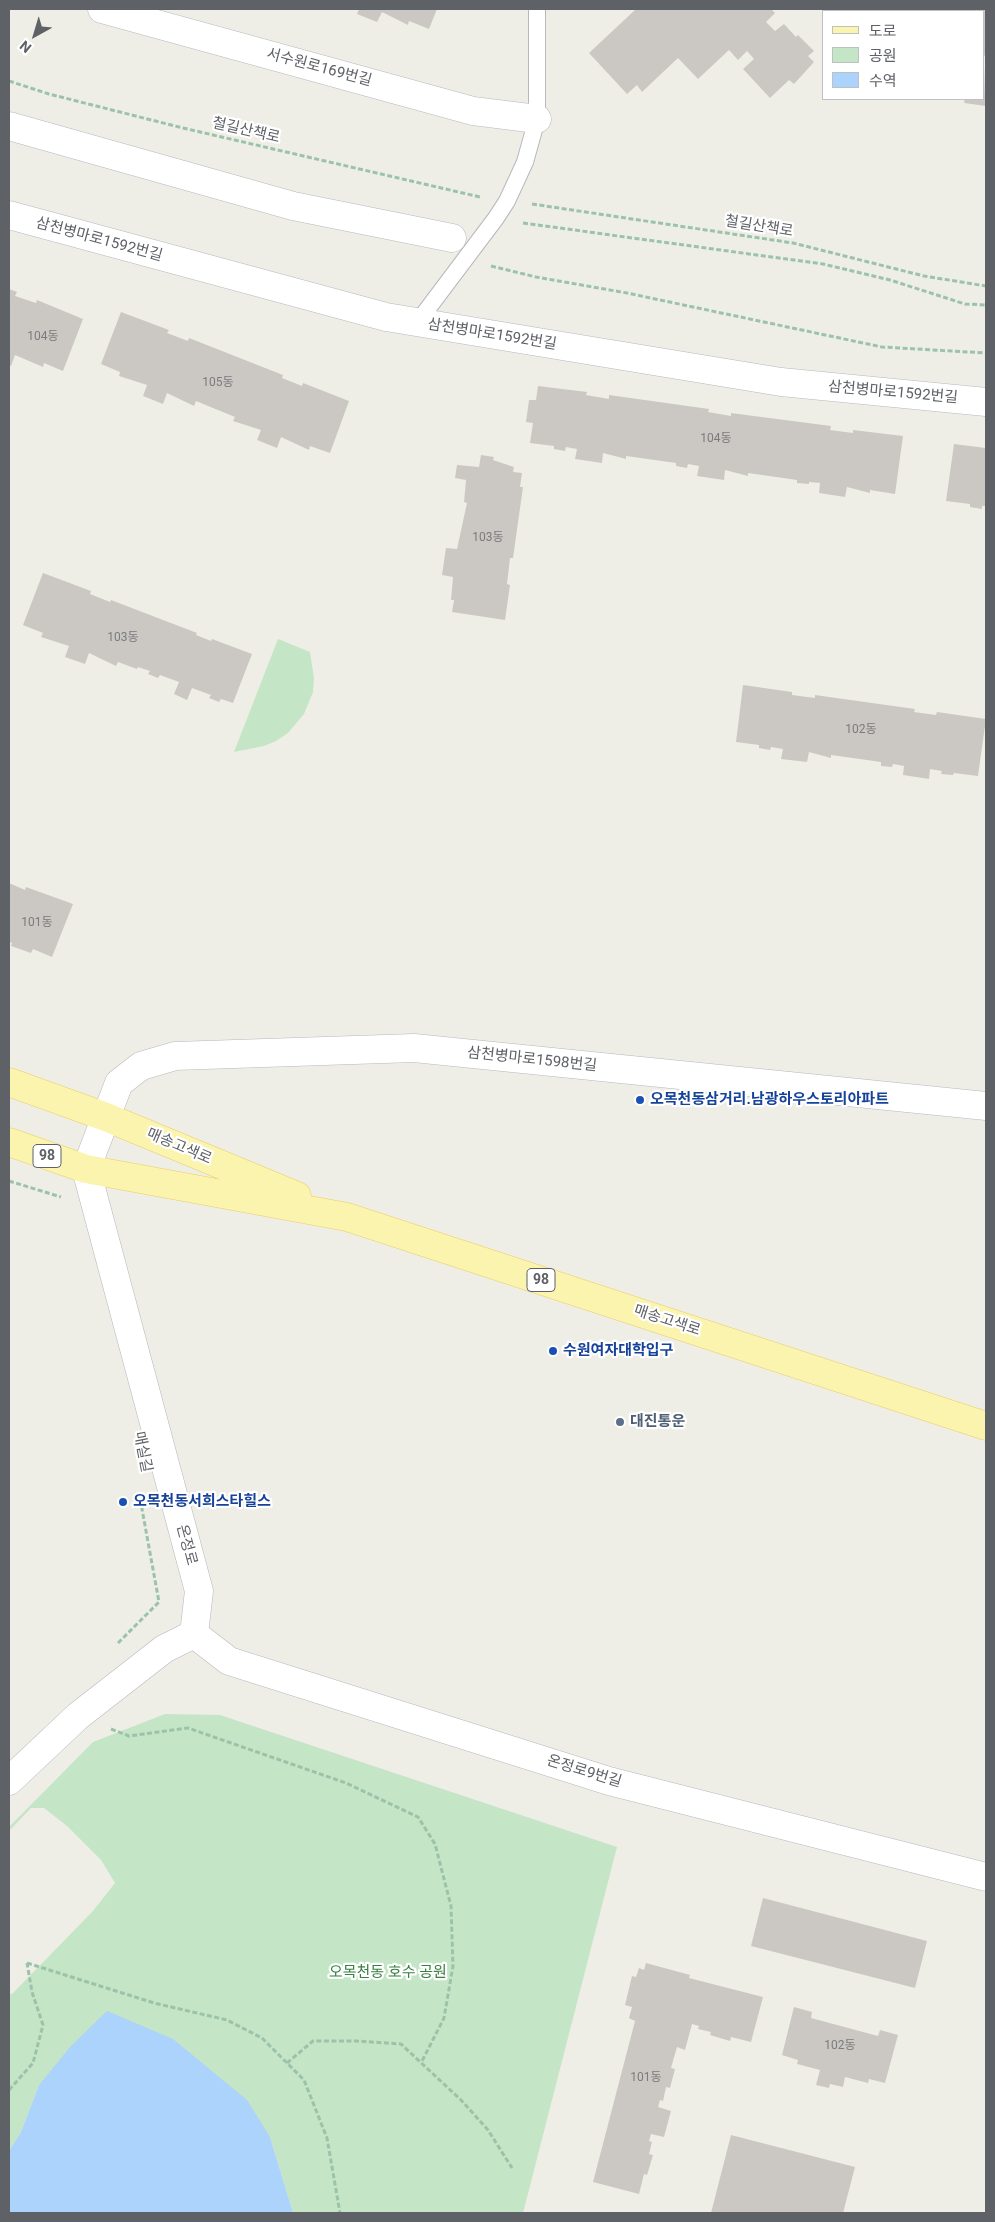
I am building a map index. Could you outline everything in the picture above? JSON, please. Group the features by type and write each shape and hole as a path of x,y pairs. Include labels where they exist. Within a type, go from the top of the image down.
{"main road":[{"name":"매송고색로","path":"9,1082 106,1117 347,1217 986,1426"},
{"name":"매송고색로","path":"9,1142 86,1169 347,1217"}],"street":[{"name":"서수원로169번길","path":"102,9 465,108 537,119"},
{"path":"9,126 292,206 452,238"},
{"name":"삼천병마로1592번길","path":"9,215 386,317 417,323 781,382 986,402"},
{"name":"삼천병마로1598번길","path":"86,1169 119,1083 142,1066 175,1056 414,1048 986,1106"},
{"name":"온정로","path":"86,1169 199,1591 194,1634"},
{"path":"9,1781 78,1716 164,1649 194,1634"},
{"name":"온정로9번길","path":"194,1634 229,1661 609,1781 986,1877"}],"lane":[{"path":"417,323 496,218 507,201 525,162 537,119 537,9"}],"path":[{"name":"철길산책로","path":"9,82 183,128 481,197"},
{"name":"철길산책로","path":"525,203 793,243 924,276 986,286"},
{"path":"514,221 823,264 890,280 965,304 986,305"},
{"path":"488,265 536,277 627,293 882,347 986,353"},
{"path":"9,1181 66,1198"},
{"name":"매실길","path":"111,1649 159,1602 139,1495"},
{"path":"78,1716 129,1736 188,1728 346,1783 418,1817 435,1844 451,1906 453,1966 444,2018 421,2063"},
{"path":"9,2090 33,2063 43,2025 32,1992 27,1963 154,2003 227,2020 262,2038 304,2080 326,2138 340,2213"},
{"path":"287,2063 313,2041 402,2044 461,2100 488,2130 512,2168"}],"green space":[{"path":"278,639 310,652 314,678 313,692 304,714 288,733 264,746 234,752"},
{"name":"오목천동 호수 공원","path":"165,1714 220,1715 617,1847 523,2213 293,2213 270,2137 39,2085 21,2132 9,2151 9,1995 93,1911 115,1883 101,1860 67,1826 44,1808 31,1808 9,1831 9,1827 93,1742"}],"water":[{"path":"107,2011 173,2039 247,2100 270,2137 293,2213 9,2213 9,2151 21,2132 39,2085 71,2046"}],"building":[{"path":"359,9 437,9 429,29 409,21 408,25 382,12 377,22 357,14"},
{"path":"636,9 771,9 775,13 766,22 775,31 784,24 796,37 798,35 814,51 808,56 814,62 794,84 789,80 770,98 743,69 754,59 747,51 738,60 729,50 698,79 678,58 642,92 637,85 627,94 589,53"},
{"path":"986,9 986,58 985,10 964,10"},
{"path":"985,66 986,106 964,103 965,100 985,100"},
{"path":"9,289 17,292 15,296 36,303 37,300 83,319 63,371 44,363 43,367 15,355 11,366 9,365"},
{"path":"121,312 169,330 167,333 188,341 189,338 283,375 282,378 302,386 303,383 349,401 330,453 310,446 309,450 281,437 277,448 257,440 261,430 233,421 235,417 196,401 194,406 167,393 163,404 143,396 147,385 119,376 120,372 101,364"},
{"path":"538,386 587,392 586,395 609,399 609,395 709,409 708,412 731,416 731,413 831,426 830,430 853,433 853,430 903,436 895,494 870,490 870,493 847,487 845,497 819,493 820,483 797,483 797,480 748,473 748,476 725,470 724,480 697,476 699,466 688,464 687,468 676,466 676,463 626,456 626,459 603,453 602,463 575,459 577,449 566,447 565,451 554,449 554,446 530,443 533,423 526,422 529,400 536,400"},
{"path":"954,444 986,448 986,506 982,506 982,509 970,507 970,504 946,501"},
{"path":"481,455 494,457 493,460 514,467 513,472 522,473 520,487 523,487 513,558 510,558 507,584 510,585 505,620 452,612 454,600 451,600 453,577 442,575 446,548 457,549 467,503 464,502 466,480 455,478 457,465 479,467"},
{"path":"43,573 91,591 90,594 110,602 111,600 197,633 196,635 211,641 212,639 252,654 233,703 221,699 219,702 209,698 211,695 192,688 187,700 174,694 179,682 160,675 158,678 148,674 150,671 138,667 137,669 118,662 116,666 89,653 85,664 65,657 69,646 41,637 43,633 23,625"},
{"path":"743,685 792,692 792,695 815,698 815,695 915,709 914,712 936,715 937,712 986,719 978,776 954,773 953,775 941,774 942,771 930,769 929,779 903,775 904,766 893,764 892,767 881,766 881,762 831,755 831,758 809,752 807,762 781,759 783,749 771,747 770,750 759,748 759,745 736,742"},
{"path":"9,883 25,890 26,887 73,904 52,957 33,949 31,953 11,946 12,943 9,942"},
{"path":"763,1898 927,1941 915,1988 751,1946"},
{"path":"646,1963 690,1975 689,1978 763,1997 751,2042 731,2037 730,2041 710,2035 711,2032 698,2029 699,2026 692,2024 685,2050 677,2047 671,2068 675,2069 670,2088 666,2087 663,2101 660,2100 658,2107 671,2111 664,2137 651,2134 649,2141 652,2142 649,2154 653,2155 647,2175 644,2174 639,2194 593,2182 635,2021 629,2018 632,2007 625,2005 632,1976 636,1977 639,1968 644,1970"},
{"path":"794,2007 812,2012 811,2018 878,2036 880,2030 898,2035 885,2083 869,2079 868,2083 845,2077 843,2087 830,2084 829,2088 816,2085 820,2070 797,2064 798,2060 782,2055"},
{"path":"731,2135 855,2167 843,2213 711,2213"}],"place":[{"name":"오목천동삼거리.남광하우스토리아파트","path":"640,1100"},
{"name":"수원여자대학입구","path":"553,1351"},
{"name":"대진통운","path":"620,1422"},
{"name":"오목천동서희스타힐스","path":"123,1502"}]}
